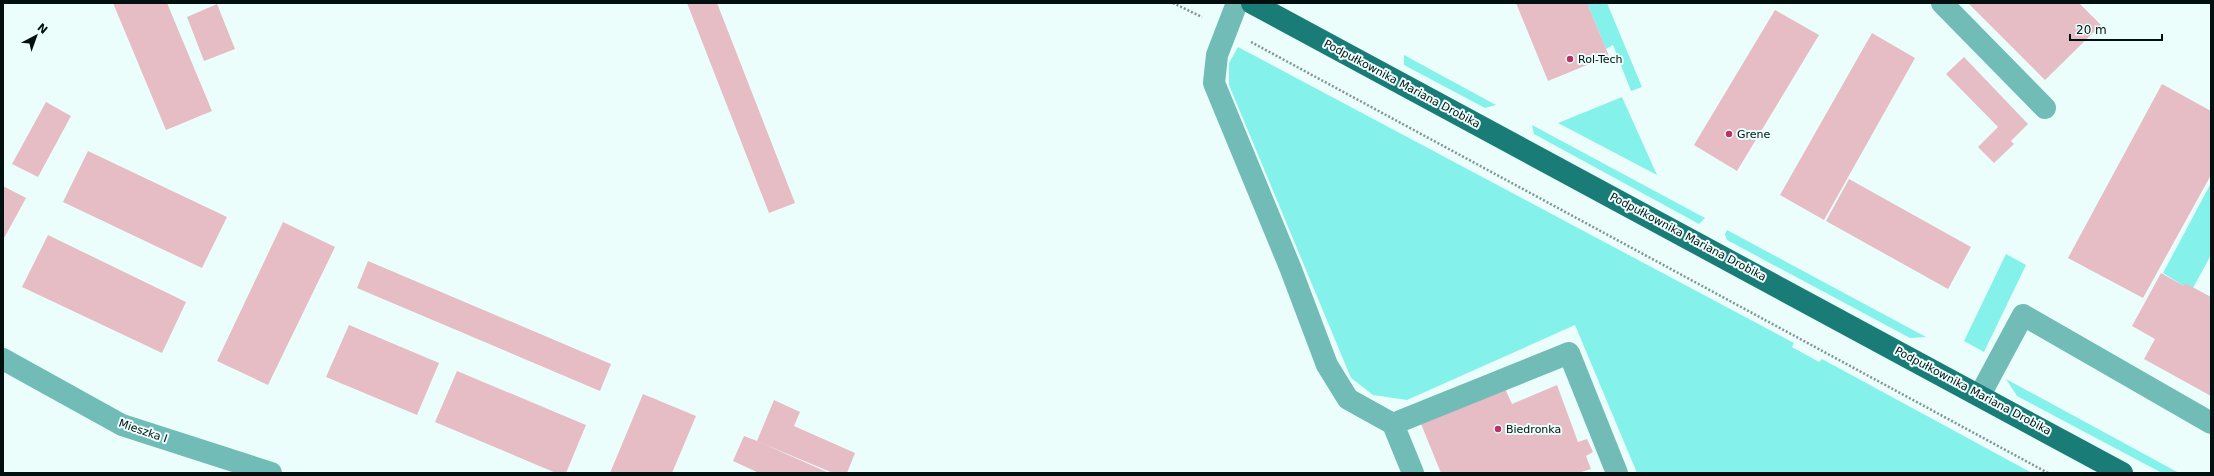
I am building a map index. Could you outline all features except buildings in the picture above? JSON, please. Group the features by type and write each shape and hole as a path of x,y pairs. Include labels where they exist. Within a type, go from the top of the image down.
{"main road":[{"name":"Podpułkownika Mariana Drobika","path":"1252,3 2122,473"}],"street":[{"path":"1237,3 1217,55 1214,83 1290,267 1326,365 1348,399 1394,424 1413,473"},
{"path":"1942,3 2045,108"},
{"path":"1980,395 2023,315 2211,423"},
{"path":"1394,424 1569,353 1617,473"},
{"name":"Mieszka I","path":"3,359 122,425 271,473"}],"path":[{"path":"1173,3 1228,29 2048,473"}],"shaded area":[{"path":"1587,3 1607,3 1642,87 1631,91 1613,45 1606,49"},
{"path":"1238,47 1794,343 1792,347 1819,362 1822,359 2032,473 1637,473 1575,325 1407,400 1373,395 1351,378 1229,85 1229,63"},
{"path":"1404,55 1496,105 1485,108 1404,65"},
{"path":"1622,97 1657,175 1558,123"},
{"path":"1532,125 1705,218 1699,224 1534,134"},
{"path":"2211,183 2211,255 2193,288 2184,286 2163,273"},
{"path":"1727,230 1926,337 1910,338 1727,240 1725,234"},
{"path":"2006,254 2026,265 1984,352 1964,341"},
{"path":"2006,379 2179,473 2162,473 2017,396"}],"place":[{"name":"Rol-Tech","path":"1570,59"},
{"name":"Grene","path":"1729,134"},
{"name":"Biedronka","path":"1498,429"}]}
